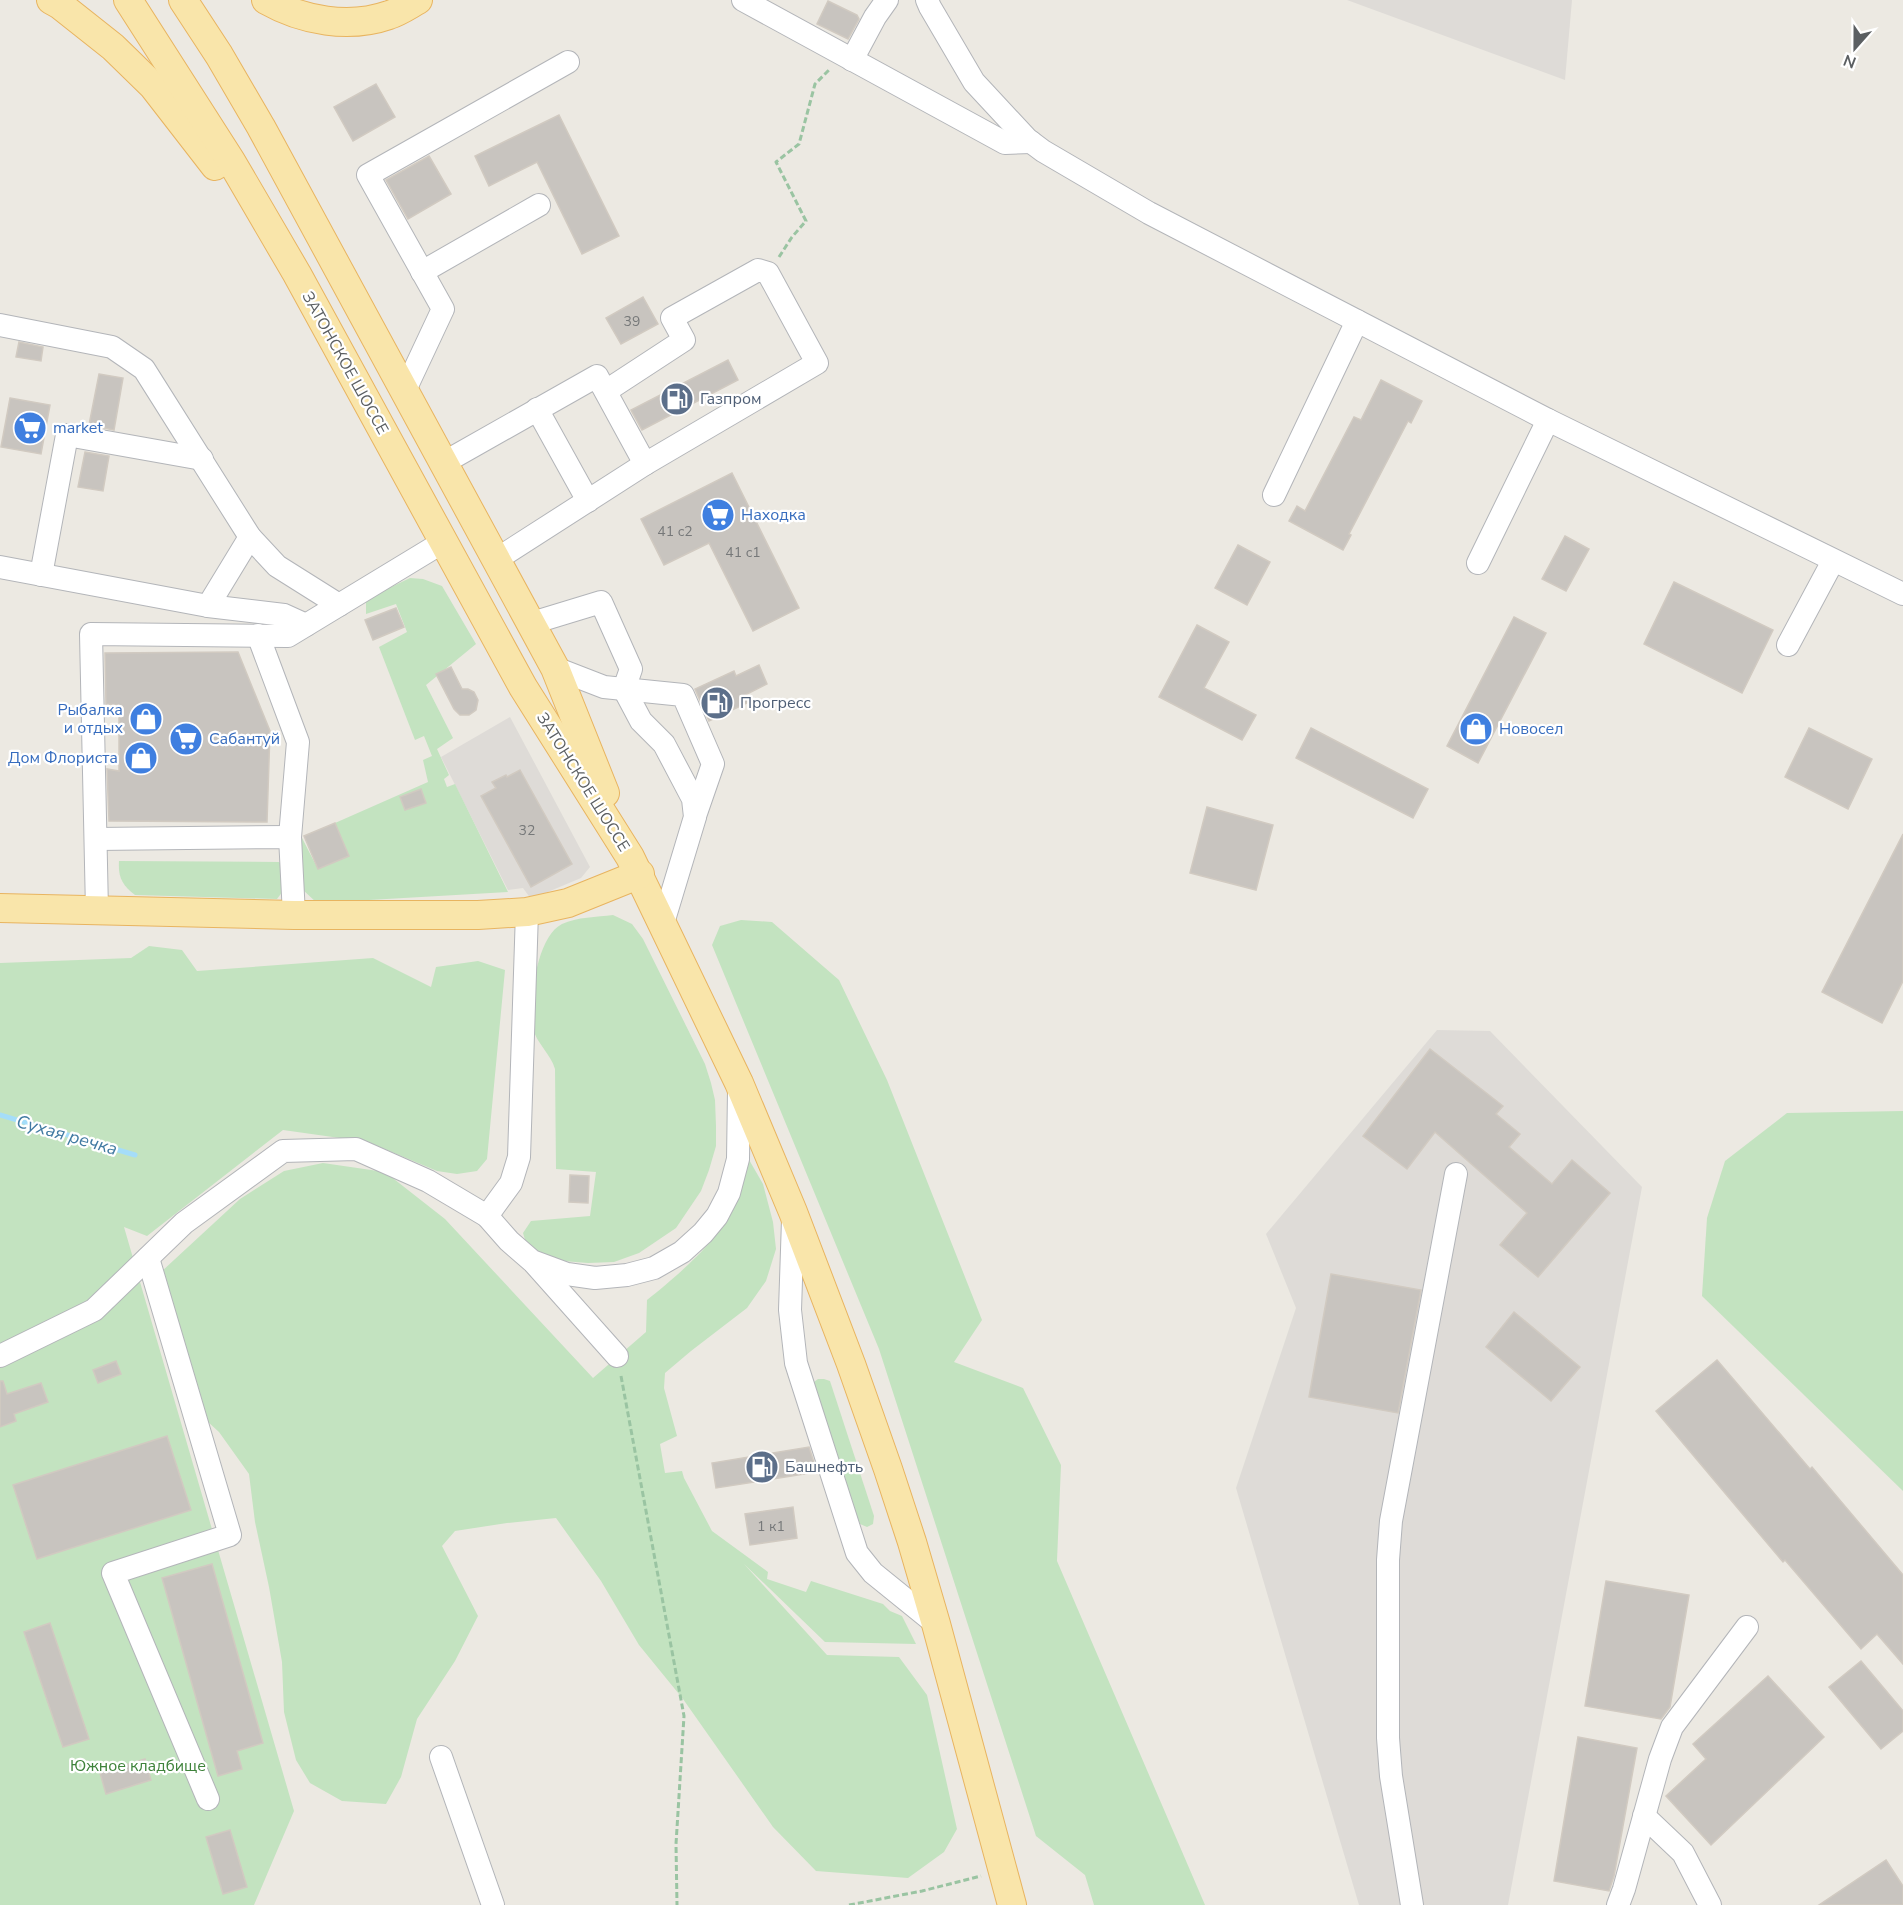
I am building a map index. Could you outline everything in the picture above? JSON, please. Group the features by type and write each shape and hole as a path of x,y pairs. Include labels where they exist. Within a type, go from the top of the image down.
{"main road":[{"path":"51,0 113,47 153,86 290,262"},
{"path":"107,0 178,75"},
{"name":"ЗАТОНСКОЕ ШОССЕ","path":"128,0 231,161 290,262 523,687 635,866"},
{"name":"ЗАТОНСКОЕ ШОССЕ","path":"183,0 219,55 261,127 555,668 635,866"},
{"path":"266,0 305,16 350,24 390,15 418,0"},
{"path":"0,908 294,915 434,916 527,912 568,903 635,866 739,1083 793,1212 851,1364 912,1542 1012,1905"}],"street":[{"path":"743,0 1005,143 1031,142"},
{"path":"849,58 886,0"},
{"path":"927,0 974,82 1031,142 1149,213 1356,321 1548,420 1903,594"},
{"path":"405,390 443,309 368,175 568,62"},
{"path":"422,272 539,205"},
{"path":"497,559 645,464 817,363 768,273 758,270 672,318 684,340 606,391"},
{"path":"1274,495 1356,321"},
{"path":"0,325 112,347 144,369 250,537 277,566 339,605"},
{"path":"445,462 597,376 645,464"},
{"path":"537,409 588,501"},
{"path":"1478,563 1548,420"},
{"path":"41,575 67,435 202,459"},
{"path":"208,606 250,537"},
{"path":"97,910 91,634 288,636 443,542"},
{"path":"1788,645 1833,561"},
{"path":"0,567 208,606 284,615 306,625"},
{"path":"531,623 601,602 631,669 624,689 641,722 664,744 693,799 694,817"},
{"path":"258,635 298,742 290,837 294,915"},
{"path":"555,668 604,687 683,695 713,764 694,817 663,922"},
{"path":"96,839 290,837"},
{"path":"487,1216 511,1183 519,1158 527,912"},
{"path":"532,1261 567,1274 595,1278 627,1275 654,1268 682,1252 703,1233 717,1216 729,1193 738,1159 739,1083"},
{"path":"0,1356 94,1310 184,1223 283,1151 356,1149 428,1181 487,1216 509,1241 532,1261 617,1356"},
{"path":"1412,1905 1388,1738 1388,1560 1391,1521 1456,1174"},
{"path":"793,1212 790,1310 796,1363 857,1553 873,1573 936,1624"},
{"path":"148,1258 230,1535 113,1574 208,1799"},
{"path":"1618,1905 1659,1759 1672,1727 1747,1627"},
{"path":"441,1757 493,1905"},
{"path":"1644,1816 1683,1853 1710,1905"}],"path":[{"path":"768,273 792,237 806,221 776,162 799,144 814,84 849,58"},
{"path":"617,1356 684,1716 676,1844 677,1905"},
{"path":"849,1905 922,1891 1002,1865"}],"shaded area":[{"path":"1347,0 1572,0 1565,80"},
{"path":"510,717 590,867 581,878 531,899 523,888 508,890 441,757"},
{"path":"1437,1030 1490,1031 1642,1187 1508,1905 1359,1905 1236,1488 1296,1308 1266,1234"}],"green space":[{"path":"410,578 423,579 442,586 476,644 426,685 453,738 437,749 449,775 444,779 447,787 455,784 508,892 317,903 302,889 302,838 318,869 349,856 335,823 428,782 423,760 432,756 424,736 415,740 379,647 407,632 396,604 366,614 366,599"},
{"path":"119,861 279,862 283,867 283,891 277,899 135,895 122,880"},
{"path":"613,915 632,924 643,939 705,1064 715,1100 716,1146 701,1191 676,1228 639,1253 614,1262 563,1261 533,1250 526,1243 523,1233 531,1221 590,1216 596,1172 556,1169 555,1069 533,1028 532,1003 536,971 546,942 553,931 562,924 574,920"},
{"path":"741,920 772,922 839,980 887,1080 982,1320 954,1362 1023,1388 1061,1465 1057,1561 1205,1905 1094,1905 1085,1875 1036,1836 879,1349 712,945 720,926"},
{"name":"Южное кладбище","path":"149,946 182,950 197,971 373,958 431,987 436,967 478,961 505,970 487,1159 477,1171 457,1174 437,1171 368,1142 283,1130 147,1236 124,1227 294,1811 254,1905 0,1905 0,963 131,958"},
{"path":"1903,1111 1903,1491 1702,1296 1707,1218 1725,1161 1787,1113"},
{"path":"748,1158 763,1184 773,1222 776,1249 766,1281 747,1308 665,1373 664,1388 677,1436 660,1444 665,1473 682,1471 712,1531 768,1572 767,1579 806,1592 811,1581 883,1604 890,1611 902,1616 916,1644 825,1642 744,1564 827,1655 899,1657 927,1695 957,1829 944,1852 908,1878 816,1871 773,1827 683,1699 639,1645 601,1581 556,1518 455,1531 442,1546 478,1616 455,1661 417,1719 401,1777 386,1804 342,1801 310,1783 296,1760 284,1712 282,1662 255,1522 249,1474 219,1432 196,1411 161,1272 240,1199 284,1171 323,1163 385,1172 445,1219 593,1378 646,1332 647,1300 684,1268 720,1230 736,1203"},
{"path":"818,1379 830,1381 874,1516 873,1524 867,1527 860,1524 811,1387"}],"building":[{"path":"828,1 857,15 859,19 848,39 817,24"},
{"path":"376,84 395,117 353,141 334,107"},
{"path":"559,115 619,236 582,254 537,162 489,186 475,156"},
{"path":"429,156 451,194 408,219 386,180"},
{"path":"643,297 658,324 621,344 606,318"},
{"path":"19,342 43,347 41,361 16,357"},
{"path":"728,360 738,380 642,430 631,410"},
{"path":"99,374 123,378 114,430 89,425"},
{"path":"1381,380 1422,401 1411,423 1408,421 1349,534 1351,535 1343,550 1289,521 1297,506 1305,511 1354,417 1361,420"},
{"path":"10,398 50,405 41,454 1,447"},
{"path":"85,452 109,456 103,491 78,487"},
{"path":"732,473 799,608 753,631 709,543 664,565 641,519"},
{"path":"1565,536 1589,549 1566,591 1542,579"},
{"path":"1238,545 1270,562 1247,605 1215,588"},
{"path":"1674,582 1773,630 1742,693 1644,644"},
{"path":"396,608 404,627 373,640 365,620"},
{"path":"1514,617 1546,633 1478,763 1447,746"},
{"path":"1197,625 1229,642 1204,688 1256,715 1242,740 1159,697"},
{"path":"238,652 270,731 267,822 109,821 107,769 119,771 119,705 106,704 105,653"},
{"path":"759,665 767,684 745,695 749,702 709,721 695,689 734,671 736,676"},
{"path":"451,667 462,689 474,692 478,700 476,710 469,715 460,715 454,709 436,674"},
{"path":"1311,728 1428,789 1413,818 1296,758"},
{"path":"1809,728 1872,759 1848,809 1785,777"},
{"path":"520,770 572,864 531,887 481,796 496,788 492,782"},
{"path":"421,789 426,803 405,810 400,797"},
{"path":"1207,807 1273,825 1256,890 1190,873"},
{"path":"335,823 349,856 318,869 304,836"},
{"path":"1903,834 1903,981 1882,1023 1822,992"},
{"path":"1430,1049 1503,1106 1496,1114 1520,1134 1509,1147 1552,1184 1572,1160 1610,1193 1538,1277 1500,1245 1527,1213 1435,1132 1407,1169 1363,1136"},
{"path":"570,1175 589,1176 588,1203 569,1202"},
{"path":"1331,1274 1421,1290 1398,1413 1309,1397"},
{"path":"1514,1312 1580,1367 1551,1401 1486,1347"},
{"path":"1717,1360 1810,1469 1812,1467 1903,1575 1903,1664 1877,1634 1861,1649 1785,1560 1783,1562 1656,1411"},
{"path":"116,1361 121,1374 98,1383 93,1370"},
{"path":"0,1381 3,1381 7,1394 41,1383 48,1402 14,1414 16,1421 0,1427"},
{"path":"167,1436 191,1510 37,1559 13,1485"},
{"path":"809,1447 817,1472 716,1488 712,1463"},
{"path":"793,1507 797,1538 750,1545 745,1514"},
{"path":"212,1564 263,1743 237,1751 242,1769 218,1776 162,1578"},
{"path":"1606,1581 1689,1595 1670,1707 1661,1719 1585,1706"},
{"path":"50,1623 89,1739 63,1747 24,1632"},
{"path":"1861,1661 1903,1711 1903,1731 1881,1749 1829,1687"},
{"path":"1768,1676 1824,1737 1711,1845 1666,1796 1706,1759 1693,1744"},
{"path":"1578,1737 1637,1748 1614,1876 1609,1891 1554,1881"},
{"path":"145,1759 151,1780 106,1794 100,1773"},
{"path":"230,1830 247,1887 223,1894 206,1837"},
{"path":"1886,1860 1903,1886 1903,1905 1819,1905"}],"waterway":[{"name":"Сухая речка","path":"0,1115 135,1155"}],"place":[{"name":"Газпром","path":"677,399"},
{"name":"market","path":"30,428"},
{"name":"Находка","path":"718,515"},
{"name":"Прогресс","path":"717,703"},
{"name":"Рыбалка и отдых","path":"146,719"},
{"name":"Новосел","path":"1476,729"},
{"name":"Сабантуй","path":"186,739"},
{"name":"Дом Флориста","path":"141,758"},
{"name":"Башнефть","path":"762,1467"}]}
